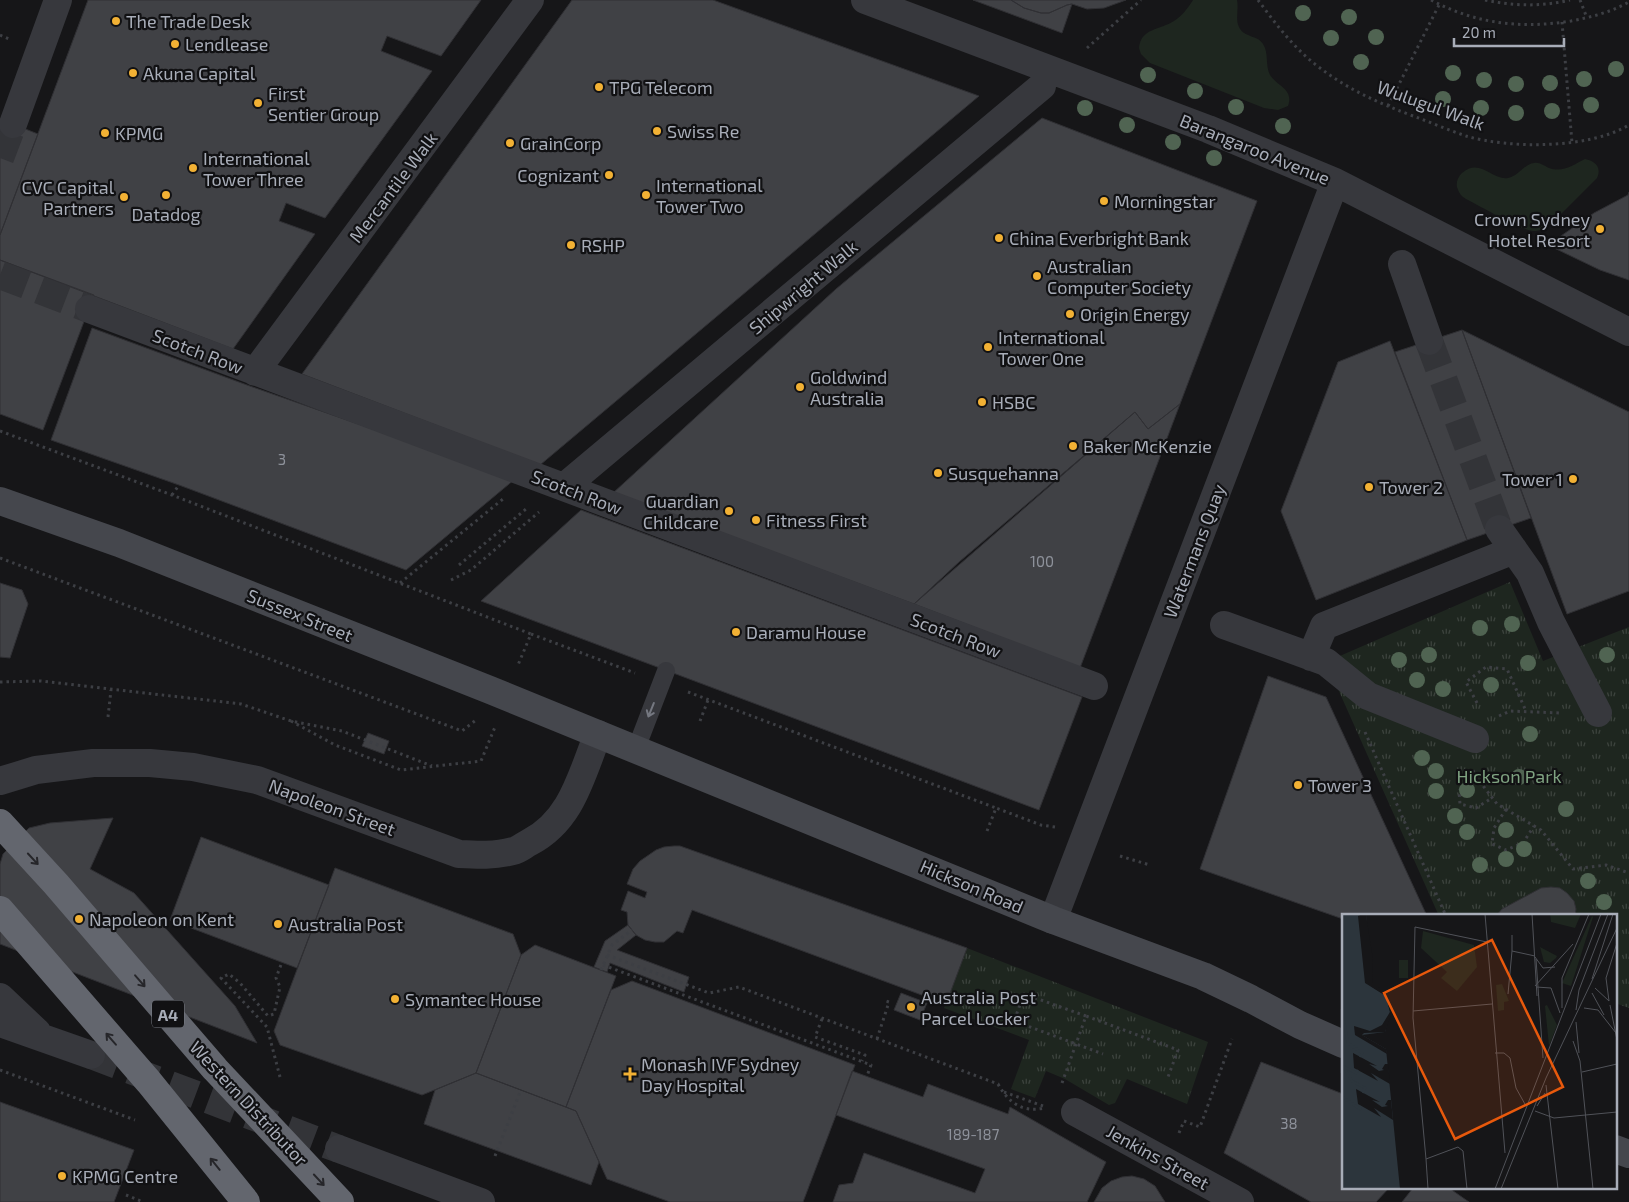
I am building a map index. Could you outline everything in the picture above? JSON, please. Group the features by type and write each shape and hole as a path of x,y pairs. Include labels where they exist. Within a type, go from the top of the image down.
{"highway":[{"name":"Western Distributor","path":"0,823 56,884 215,1069 340,1202"},
{"path":"0,910 148,1082 246,1202"}],"street":[{"path":"13,124 58,0"},
{"name":"Mercantile Walk","path":"255,372 530,0"},
{"name":"Barangaroo Avenue","path":"865,0 1208,129 1335,182 1629,332"},
{"name":"Shipwright Walk","path":"564,487 1042,86"},
{"name":"Watermans Quay","path":"1053,920 1335,182"},
{"path":"1402,264 1429,341"},
{"name":"Scotch Row","path":"89,309 1094,686"},
{"name":"Sussex Street","path":"0,501 119,544 598,734"},
{"path":"1311,657 1324,626 1507,540 1530,573 1551,622 1598,713"},
{"path":"1224,625 1326,662 1368,696 1481,730"},
{"name":"Hickson Road","path":"598,734 1053,920 1203,976 1300,1025 1342,1044"},
{"name":"Napoleon Street","path":"0,781 36,770 92,763 150,763 193,767 257,780 459,854 491,855 514,851 540,837 559,820 571,801 598,734"},
{"path":"0,997 45,1039"},
{"path":"0,1023 91,1055"},
{"name":"Jenkins Street","path":"1075,1112 1240,1202"},
{"path":"339,1148 482,1202"},
{"path":"1616,1149 1629,1154"}],"lane":[{"path":"636,749 666,671"}],"path":[{"path":"1082,52 1141,0"},
{"name":"Wulugul Walk","path":"1258,0 1279,28 1315,64 1353,91 1467,136 1502,143 1572,143 1596,138 1629,125"},
{"path":"1431,0 1470,17 1506,24 1548,25 1587,18 1629,2"},
{"path":"1485,0 1535,5 1570,0"},
{"path":"1580,0 1587,18"},
{"path":"1388,106 1439,4"},
{"path":"1562,22 1572,143"},
{"path":"0,431 172,495 642,676"},
{"path":"400,583 532,475"},
{"path":"172,495 179,485"},
{"path":"459,565 532,504"},
{"path":"451,580 471,570 543,508"},
{"path":"0,558 462,732 506,697"},
{"path":"522,656 531,634"},
{"path":"1481,730 1466,682 1486,667 1508,669 1526,711"},
{"path":"0,682 41,681 241,704 291,721 342,730 433,766"},
{"path":"680,689 1041,825 1055,827"},
{"path":"108,717 111,690"},
{"path":"1368,696 1360,719 1445,914"},
{"path":"700,721 708,700"},
{"path":"1598,713 1510,711 1481,730 1469,752 1474,774 1497,804 1541,830 1573,869 1606,865 1629,873"},
{"path":"291,721 335,744 401,770 481,761 486,749"},
{"path":"1474,774 1459,791 1460,804 1476,808 1492,798"},
{"path":"987,831 996,808"},
{"path":"1506,809 1494,828 1492,844 1506,850 1523,843 1534,826"},
{"path":"1120,856 1150,865"},
{"path":"602,970 612,945 632,930"},
{"path":"607,956 709,993 739,987 998,1084 1012,1103 1034,1111"},
{"path":"280,1077 268,1028 221,978 229,974 240,983 268,1016 274,1014 280,987 276,978 282,962"},
{"path":"603,965 862,1061 871,1065 867,1076"},
{"path":"1103,1054 1014,1021 1024,994 1178,1050 1168,1077"},
{"path":"877,1039 889,1002 886,1001"},
{"path":"1061,1089 1086,1016"},
{"path":"822,1019 815,1037 865,1055 862,1061"},
{"path":"1167,1161 1184,1121 1200,1127 1232,1039"},
{"path":"0,1070 136,1120"},
{"path":"495,1156 521,1090"},
{"path":"1002,1091 1046,1108"},
{"path":"126,1196 143,1202"}],"green space":[{"path":"1193,0 1237,0 1237,21 1239,27 1241,31 1258,39 1263,44 1270,75 1287,92 1289,96 1288,106 1278,110 1264,108 1150,63 1141,54 1139,48 1143,37 1152,30 1177,19 1185,12"},
{"path":"1585,159 1597,165 1599,171 1597,178 1551,224 1541,230 1533,231 1519,227 1464,198 1457,187 1459,176 1475,167 1502,178 1508,178 1534,163 1559,170 1568,168"},
{"name":"Hickson Park","path":"1510,582 1543,661 1629,627 1629,1008 1616,1003 1616,914 1438,914 1326,662"},
{"path":"967,948 1208,1042 1187,1104 1127,1079 1115,1103 1109,1105 1065,1079 1046,1071 1035,1098 1011,1089 1029,1040 944,1008"}],"building":[{"name":"International Tower Three","path":"88,0 481,0 441,56 387,36 381,51 432,71 325,218 286,203 279,221 315,234 233,349 0,260 0,235"},
{"name":"International Tower Two","path":"572,0 713,0 979,96 540,465 302,374"},
{"path":"973,0 1011,0 1024,8 1041,13 1049,13 1072,4 1062,33"},
{"path":"1011,0 1126,0 1104,8 1087,9 1072,4 1049,13 1041,13 1024,8"},
{"name":"International Tower One","path":"1042,118 1257,201 1180,404 1148,429 1135,412 959,562 914,604 613,493 836,289"},
{"path":"0,119 38,134 0,235"},
{"name":"Crown Sydney Hotel Resort","path":"1629,192 1629,280 1600,270 1548,245 1594,213 1628,195"},
{"path":"0,260 94,295 43,430 0,414"},
{"path":"92,328 247,385 515,479 406,570 179,485 51,440"},
{"name":"Tower 1","path":"1462,330 1629,412 1629,591 1567,614"},
{"path":"1462,330 1531,518 1467,540 1395,352"},
{"name":"Tower 2","path":"1390,341 1467,540 1316,600 1281,511 1338,362"},
{"path":"1180,404 1080,668 914,604 1135,412 1148,429"},
{"name":"Daramu House","path":"581,510 1082,697 1039,810 481,601"},
{"path":"0,583 22,590 28,604 10,658 0,657"},
{"name":"Tower 3","path":"1268,676 1326,697 1426,914 1342,914 1342,919 1200,869"},
{"path":"368,733 389,741 384,754 362,746"},
{"name":"Napoleon on Kent","path":"113,818 90,869 134,893 235,1006 257,1043 0,944 0,864 3,854 29,828 50,823"},
{"path":"201,837 329,885 297,968 170,920"},
{"path":"680,846 967,948 946,1004 692,910 683,933 677,931 664,942 645,940 636,935 628,925 627,912 621,910 628,891 645,898 647,892 627,884 633,869 640,861 656,850 664,847"},
{"name":"Symantec House","path":"335,868 513,934 521,955 476,1073 422,1095 280,1045 274,1031"},
{"path":"1541,888 1560,888 1567,893 1574,901 1575,914 1498,914 1502,909"},
{"path":"628,925 636,935 617,950 689,977 684,992 610,963 607,972 594,967 605,941"},
{"path":"535,945 616,976 566,1107 476,1073 521,955"},
{"path":"632,981 855,1065 803,1202 670,1202 607,1179 576,1111 566,1107 611,990"},
{"name":"Australia Post Parcel Locker","path":"901,993 927,1003 920,1020 894,1010"},
{"path":"1261,1062 1342,1094 1342,1190 1387,1190 1376,1202 1311,1202 1224,1153"},
{"path":"852,1071 923,1097 928,1084 1008,1114 1010,1107 1106,1162 1087,1202 833,1202 839,1185 853,1183 864,1153 975,1193 985,1169 836,1115"},
{"path":"476,1073 576,1111 599,1162 591,1185 424,1124 435,1090"},
{"name":"KPMG Centre","path":"0,1102 134,1150 114,1202 0,1202"},
{"path":"1132,1176 1144,1179 1155,1186 1165,1202 1094,1202 1102,1188 1111,1181"},
{"path":"1411,1190 1452,1190 1469,1202 1402,1202"}],"tunnel":[{"path":"0,158 13,124"},
{"path":"0,275 89,309"},
{"path":"1429,341 1499,529"},
{"path":"91,1055 339,1149"}],"place":[{"name":"The Trade Desk","path":"116,21"},
{"name":"Lendlease","path":"175,44"},
{"name":"Akuna Capital","path":"133,73"},
{"name":"TPG Telecom","path":"599,87"},
{"name":"First Sentier Group","path":"258,103"},
{"name":"Swiss Re","path":"657,131"},
{"name":"KPMG","path":"105,133"},
{"name":"GrainCorp","path":"510,143"},
{"name":"International Tower Three","path":"193,168"},
{"name":"Cognizant","path":"609,175"},
{"name":"Datadog","path":"166,195"},
{"name":"International Tower Two","path":"646,195"},
{"name":"CVC Capital Partners","path":"124,197"},
{"name":"Morningstar","path":"1104,201"},
{"name":"Crown Sydney Hotel Resort","path":"1600,229"},
{"name":"China Everbright Bank","path":"999,238"},
{"name":"RSHP","path":"571,245"},
{"name":"Australian Computer Society","path":"1037,276"},
{"name":"Origin Energy","path":"1070,314"},
{"name":"International Tower One","path":"988,347"},
{"name":"Goldwind Australia","path":"800,387"},
{"name":"HSBC","path":"982,402"},
{"name":"Baker McKenzie","path":"1073,446"},
{"name":"Susquehanna","path":"938,473"},
{"name":"Tower 1","path":"1573,479"},
{"name":"Tower 2","path":"1369,487"},
{"name":"Guardian Childcare","path":"729,511"},
{"name":"Fitness First","path":"756,520"},
{"name":"Daramu House","path":"736,632"},
{"name":"Tower 3","path":"1298,785"},
{"name":"Napoleon on Kent","path":"79,919"},
{"name":"Australia Post","path":"278,924"},
{"name":"Symantec House","path":"395,999"},
{"name":"Australia Post Parcel Locker","path":"911,1007"},
{"name":"Monash IVF Sydney Day Hospital","path":"630,1074"},
{"name":"KPMG Centre","path":"62,1176"}]}
